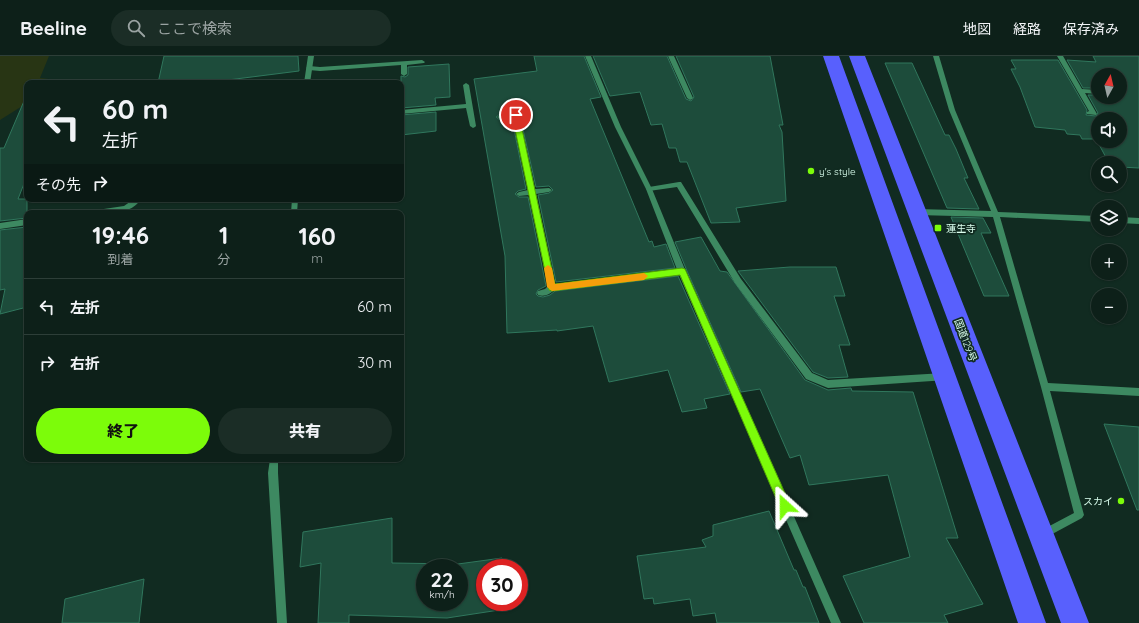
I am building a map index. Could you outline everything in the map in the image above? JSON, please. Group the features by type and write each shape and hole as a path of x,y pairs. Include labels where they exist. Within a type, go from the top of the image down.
{"highway":[{"path":"831,56 1032,623"},
{"name":"国道129号","path":"857,56 1075,623"}],"street":[{"path":"307,80 311,56"},
{"path":"588,56 618,127 649,189 682,272 836,623"},
{"path":"671,56 690,98"},
{"path":"936,56 952,110 996,214 1046,387 1079,515 1041,535"},
{"path":"1060,56 1094,114 1089,113"},
{"path":"309,68 320,69 422,62"},
{"path":"404,63 404,74"},
{"path":"466,85 473,126"},
{"path":"1080,91 1091,92"},
{"path":"513,103 552,287"},
{"path":"404,112 469,106"},
{"path":"500,116 516,115"},
{"path":"649,189 679,184 738,281 809,376 828,384 944,377"},
{"path":"519,194 549,190"},
{"path":"122,210 137,202"},
{"path":"917,212 1091,219"},
{"path":"1127,220 1139,221"},
{"path":"0,226 24,222"},
{"path":"540,293 547,292 552,287 682,272"},
{"path":"1046,387 1139,392"},
{"path":"274,462 273,473 282,623"}],"green space":[{"path":"0,56 49,56 40,78 57,80 24,80 24,105 0,120"}],"building":[{"path":"164,56 298,56 299,71 228,80 159,80"},
{"path":"534,56 584,56 601,97 590,99 649,242 652,241 654,247 666,244 675,268 556,282 538,195 549,193 553,190 549,186 536,187 517,103 512,100 509,102 510,112 500,114 496,117 500,120 512,119 526,189 518,191 515,194 519,197 528,197 546,286 538,290 536,294 543,297 550,295 555,291 678,276 730,394 704,399 707,408 682,412 668,370 609,382 593,326 557,331 507,333 505,256 474,79 537,71"},
{"path":"593,56 667,56 686,99 691,101 694,97 676,56 770,56 783,125 779,125 782,132 786,201 736,208 740,222 711,223 687,162 680,162 676,148 669,148 662,124 651,125 640,92 610,96"},
{"path":"1093,56 1139,56 1139,168 1127,167 1127,156 1105,156 1101,148 1127,148 1127,112 1097,112 1093,104 1127,104 1127,68 1091,68 1091,88 1083,88 1067,60 1096,62"},
{"path":"1011,60 1058,60 1087,110 1086,115 1091,116 1091,139 1082,139 1080,135 1067,134 1065,130 1035,127 1020,87 1011,69 1016,69"},
{"path":"885,63 912,63 945,135 949,135 956,149 968,178 964,178 979,209 947,208"},
{"path":"449,64 450,97 435,98 436,105 404,108 404,80 401,80 401,76 405,77 408,75 408,67"},
{"path":"24,101 24,184 18,199 24,199 24,202 27,202 27,210 24,210 24,218 0,221 0,148 4,148"},
{"path":"436,112 436,131 404,135 404,115"},
{"path":"951,217 983,218 991,233 981,233 1009,296 984,296"},
{"path":"24,227 24,308 0,314 5,289 0,290 0,230"},
{"path":"701,237 720,271 727,272 805,380 828,390 851,388 852,391 913,392 958,538 946,538 983,604 944,615 948,623 864,623 843,576 910,557 888,475 809,485 800,455 790,458 760,389 741,392 675,242"},
{"path":"790,267 836,267 845,296 834,296 850,345 839,345 848,377 828,378 813,372 738,271"},
{"path":"1104,424 1139,427 1139,510 1137,510"},
{"path":"769,511 794,570 796,570 803,587 805,587 819,623 717,623 715,613 693,616 690,599 654,604 653,598 644,599 637,556 706,547 702,540 713,536 713,525"},
{"path":"392,518 392,563 416,563 416,611 468,611 468,563 476,562 476,611 493,611 447,618 349,615 349,623 318,623 321,563 300,567 303,532"},
{"path":"144,579 139,623 62,623 65,599"}],"slow traffic":[{"path":"548,268 552,287 644,276"}],"place":[{"name":"y's style","path":"811,171"},
{"name":"蓮生寺","path":"938,228"},
{"name":"スカイ","path":"1121,501"}],"route":[{"path":"516,115 552,287 682,272 785,506"}]}
